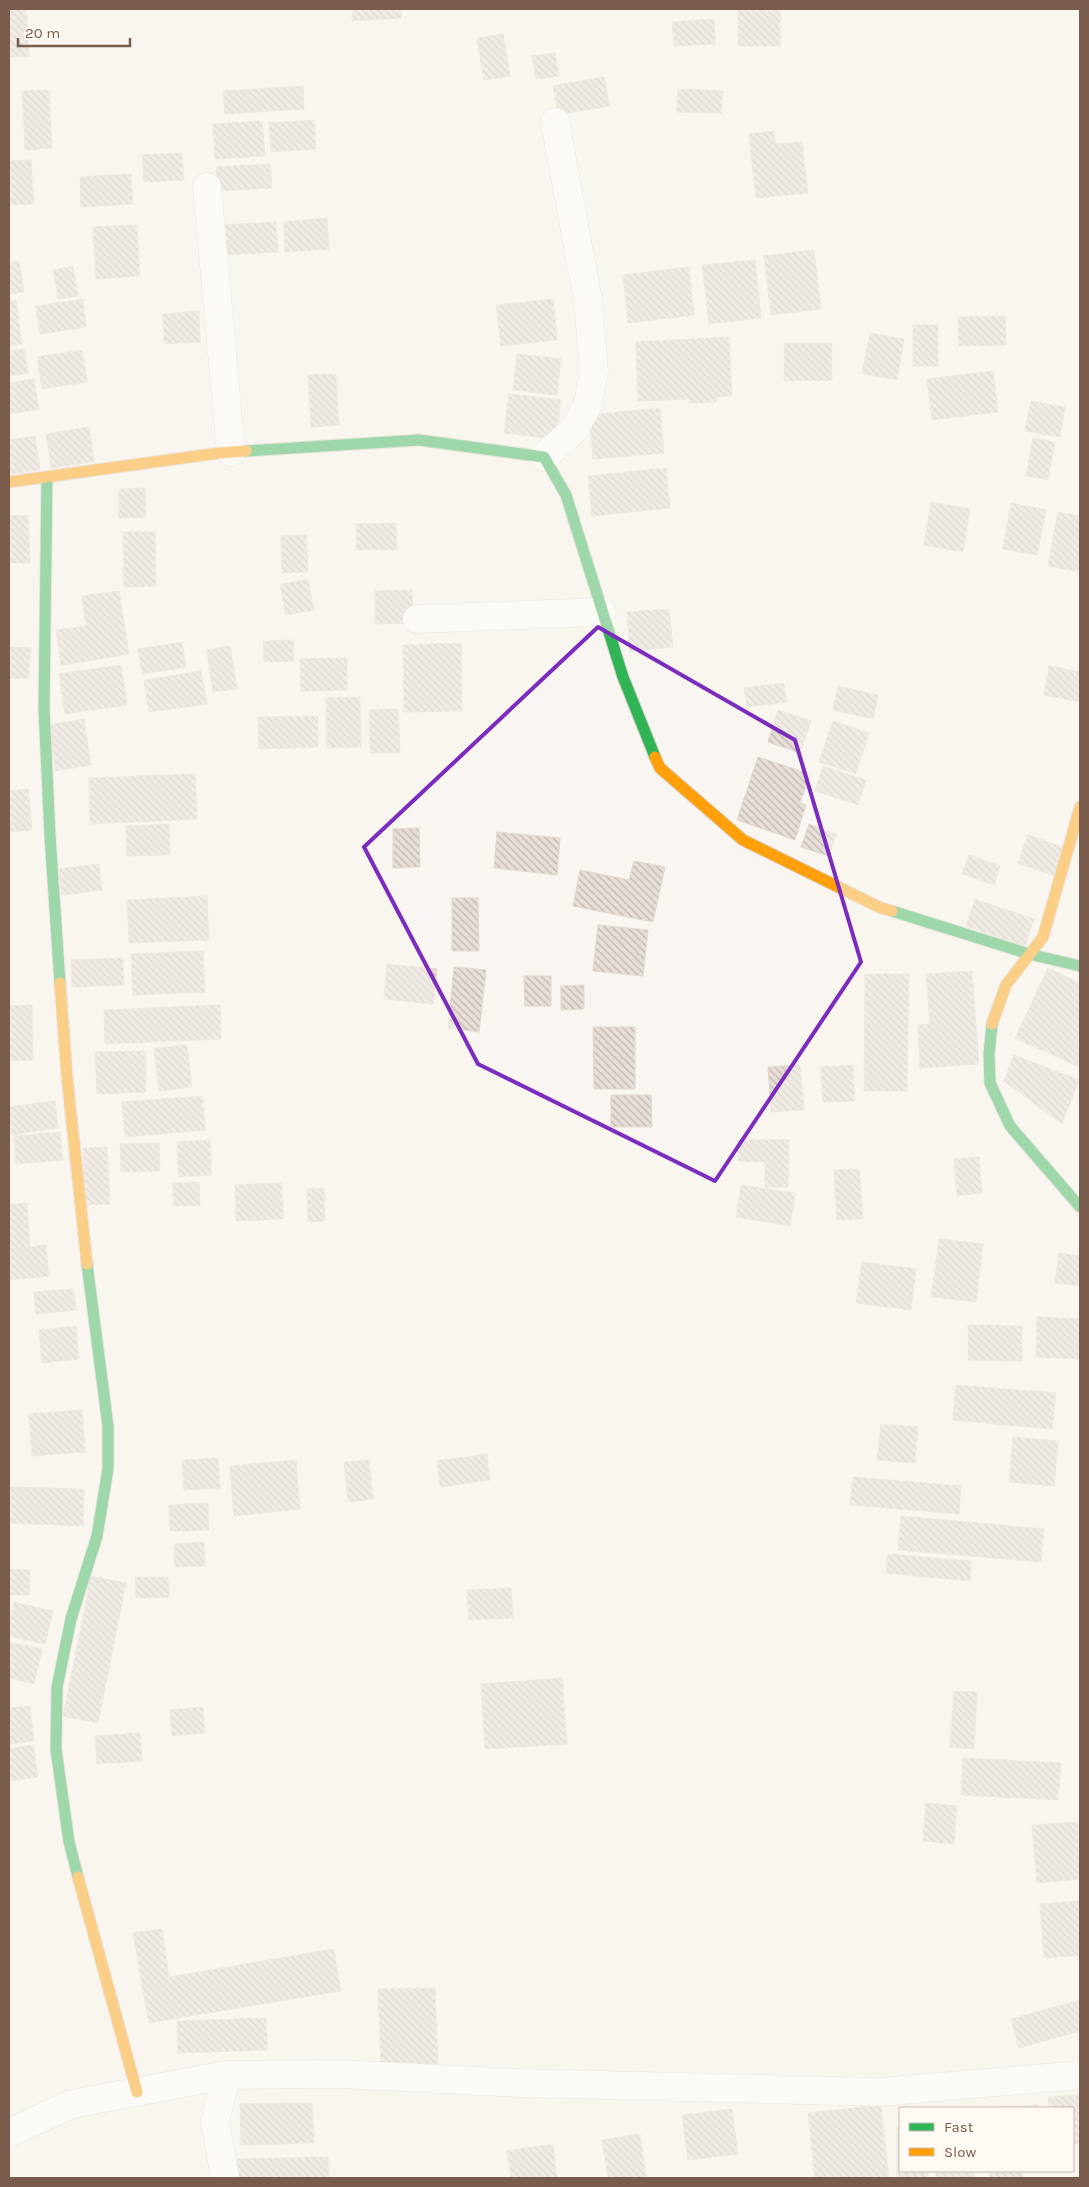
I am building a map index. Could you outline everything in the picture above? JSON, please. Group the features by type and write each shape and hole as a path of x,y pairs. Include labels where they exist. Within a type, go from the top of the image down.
{"street":[{"path":"9,482 231,452 419,440 544,457 574,430 588,404 594,371 588,301 555,122"},
{"path":"207,188 231,452"},
{"path":"544,457 566,495 623,677 660,768 743,840 881,908 1029,954 1080,966"},
{"path":"47,477 44,709 50,836 67,1077 93,1318 108,1426 108,1468 97,1536 70,1619 56,1687 56,1749 69,1842 100,1964 137,2092"},
{"path":"417,619 602,612"},
{"path":"1080,807 1043,938 1006,985 992,1020 989,1054 990,1083 1010,1126 1080,1207"},
{"path":"9,2133 72,2104 226,2075 339,2074 519,2083 880,2092 1080,2075"},
{"path":"225,2178 215,2122 226,2075"}],"highlighted area":[{"path":"598,627 795,740 861,962 715,1181 478,1064 364,847"}],"building":[{"path":"9,9 26,9 29,56 9,57"},
{"path":"352,9 401,9 401,18 352,21"},
{"path":"738,9 780,9 780,46 738,46"},
{"path":"714,19 715,44 674,46 672,22"},
{"path":"503,34 510,76 484,80 477,38"},
{"path":"555,53 559,76 536,79 532,56"},
{"path":"604,77 610,106 558,115 553,86"},
{"path":"303,86 304,109 225,114 223,91"},
{"path":"678,89 723,91 721,113 677,112"},
{"path":"49,90 52,148 25,150 22,91"},
{"path":"314,120 316,149 271,152 269,123"},
{"path":"262,121 265,156 215,159 213,124"},
{"path":"774,131 776,144 802,142 808,193 756,198 749,134"},
{"path":"182,153 184,180 144,182 142,155"},
{"path":"31,160 34,204 9,205 9,161"},
{"path":"270,164 272,188 218,191 216,167"},
{"path":"131,174 133,204 81,207 80,177"},
{"path":"327,218 329,249 285,252 284,222"},
{"path":"276,222 278,252 225,255 223,225"},
{"path":"137,225 140,276 96,279 93,227"},
{"path":"814,250 821,309 771,315 764,256"},
{"path":"755,260 761,318 709,324 702,265"},
{"path":"19,261 24,292 9,294 9,263"},
{"path":"73,266 78,296 58,299 53,270"},
{"path":"689,267 694,315 628,323 623,275"},
{"path":"83,299 86,327 40,334 36,306"},
{"path":"553,299 557,340 501,346 496,305"},
{"path":"16,300 22,344 9,346 9,301"},
{"path":"199,311 200,342 164,344 163,314"},
{"path":"1005,316 1006,345 959,346 958,317"},
{"path":"913,325 938,325 938,366 913,366"},
{"path":"870,333 904,339 897,380 862,374"},
{"path":"729,337 732,396 716,397 716,402 689,403 689,399 638,401 636,342"},
{"path":"784,343 832,343 832,380 784,381"},
{"path":"24,349 28,373 9,376 9,351"},
{"path":"82,350 87,382 42,389 37,357"},
{"path":"517,354 561,359 557,395 513,390"},
{"path":"993,371 998,412 932,420 927,379"},
{"path":"336,374 339,425 311,427 308,375"},
{"path":"34,379 39,409 9,414 9,383"},
{"path":"509,394 561,400 556,439 504,433"},
{"path":"1031,401 1065,407 1060,437 1025,431"},
{"path":"660,408 664,453 593,459 589,415"},
{"path":"89,427 94,462 51,468 46,434"},
{"path":"35,436 40,470 9,474 9,440"},
{"path":"1033,438 1055,442 1048,480 1026,476"},
{"path":"666,468 670,508 592,516 588,476"},
{"path":"145,488 146,517 119,518 119,489"},
{"path":"931,502 970,509 963,552 924,545"},
{"path":"1011,503 1046,510 1037,555 1003,549"},
{"path":"1058,512 1080,516 1080,572 1048,566"},
{"path":"28,515 30,563 9,563 9,516"},
{"path":"396,523 397,549 357,550 356,524"},
{"path":"123,532 155,532 156,586 124,587"},
{"path":"306,535 308,572 282,573 281,536"},
{"path":"308,579 314,610 286,615 280,585"},
{"path":"412,590 413,623 375,624 375,591"},
{"path":"119,591 129,654 61,665 56,630 86,626 82,596"},
{"path":"669,609 673,647 630,651 627,612"},
{"path":"293,640 294,661 264,662 263,641"},
{"path":"182,642 186,667 142,674 138,649"},
{"path":"461,643 462,711 404,712 403,645"},
{"path":"230,646 237,689 213,692 207,650"},
{"path":"9,647 31,648 28,679 9,678"},
{"path":"347,658 347,690 301,691 300,659"},
{"path":"121,665 127,705 65,714 59,674"},
{"path":"1049,666 1080,672 1080,702 1044,695"},
{"path":"201,671 207,704 149,712 144,680"},
{"path":"784,683 786,702 747,707 744,688"},
{"path":"838,686 878,695 873,719 833,710"},
{"path":"360,697 361,747 327,748 326,698"},
{"path":"398,709 400,753 370,753 369,710"},
{"path":"778,710 811,721 800,753 768,742"},
{"path":"318,716 318,747 259,749 258,717"},
{"path":"84,719 91,765 56,771 48,725"},
{"path":"833,721 869,733 856,774 819,762"},
{"path":"758,757 810,774 800,803 806,805 795,840 737,820"},
{"path":"823,766 866,780 858,805 815,791"},
{"path":"195,774 197,819 90,824 89,778"},
{"path":"28,789 32,830 9,832 9,791"},
{"path":"169,824 170,855 127,856 126,826"},
{"path":"809,824 836,834 829,856 801,847"},
{"path":"419,828 420,867 393,868 393,829"},
{"path":"497,832 560,838 557,875 494,868"},
{"path":"1028,835 1065,848 1055,876 1018,863"},
{"path":"969,855 1000,866 994,885 962,874"},
{"path":"634,861 665,867 653,922 573,906 580,870 629,880"},
{"path":"99,864 102,890 62,895 59,869"},
{"path":"207,896 209,940 129,943 127,900"},
{"path":"452,898 478,898 479,951 452,951"},
{"path":"975,899 1034,919 1025,946 966,926"},
{"path":"598,925 648,930 643,976 593,971"},
{"path":"203,951 205,992 133,995 131,954"},
{"path":"123,958 124,985 72,987 71,960"},
{"path":"387,964 437,969 433,1004 384,999"},
{"path":"454,967 486,970 479,1032 448,1028"},
{"path":"1048,968 1080,983 1079,1067 1015,1038"},
{"path":"972,971 979,1064 920,1068 918,1025 930,1024 926,974"},
{"path":"865,974 909,974 907,1091 864,1091"},
{"path":"524,976 551,976 551,1006 525,1006"},
{"path":"584,985 584,1009 561,1010 561,986"},
{"path":"32,1005 33,1060 9,1061 9,1006"},
{"path":"220,1005 221,1039 105,1044 104,1010"},
{"path":"593,1027 635,1027 635,1089 594,1089"},
{"path":"187,1045 192,1087 159,1091 154,1048"},
{"path":"145,1051 146,1092 97,1094 95,1052"},
{"path":"1014,1055 1079,1080 1062,1124 1004,1081"},
{"path":"800,1065 804,1110 771,1112 768,1067"},
{"path":"853,1065 855,1101 823,1102 821,1067"},
{"path":"611,1095 651,1095 652,1127 611,1127"},
{"path":"202,1096 205,1130 125,1137 122,1102"},
{"path":"55,1101 58,1128 11,1135 9,1107"},
{"path":"60,1132 63,1160 16,1164 14,1136"},
{"path":"210,1140 211,1175 179,1177 177,1142"},
{"path":"738,1140 789,1140 788,1187 765,1187 765,1162 738,1161"},
{"path":"159,1143 160,1171 121,1172 120,1144"},
{"path":"107,1147 110,1204 85,1205 83,1148"},
{"path":"979,1157 982,1193 957,1196 954,1159"},
{"path":"859,1169 863,1219 837,1220 834,1170"},
{"path":"199,1182 200,1205 174,1206 173,1183"},
{"path":"282,1183 283,1219 236,1221 235,1185"},
{"path":"741,1185 795,1193 790,1226 736,1217"},
{"path":"324,1188 325,1221 308,1222 307,1189"},
{"path":"27,1203 30,1247 46,1245 49,1276 9,1280 9,1205"},
{"path":"939,1239 983,1244 976,1302 931,1297"},
{"path":"1059,1253 1080,1256 1080,1286 1055,1283"},
{"path":"862,1262 916,1269 911,1310 856,1303"},
{"path":"73,1289 76,1310 36,1314 34,1292"},
{"path":"1037,1317 1080,1319 1080,1359 1036,1357"},
{"path":"968,1325 1022,1326 1022,1361 968,1360"},
{"path":"76,1326 79,1359 42,1363 39,1330"},
{"path":"956,1385 1056,1393 1052,1429 953,1420"},
{"path":"82,1410 85,1452 32,1456 29,1414"},
{"path":"881,1424 918,1427 915,1463 877,1460"},
{"path":"1013,1437 1058,1441 1054,1486 1009,1482"},
{"path":"487,1454 490,1480 440,1487 437,1461"},
{"path":"218,1458 220,1488 184,1490 182,1460"},
{"path":"296,1460 300,1509 234,1516 230,1466"},
{"path":"369,1460 373,1499 348,1502 344,1462"},
{"path":"853,1477 961,1486 959,1514 850,1505"},
{"path":"9,1487 84,1489 83,1526 9,1523"},
{"path":"208,1503 209,1530 170,1531 169,1505"},
{"path":"901,1516 1044,1529 1041,1562 898,1550"},
{"path":"204,1542 205,1566 175,1567 174,1544"},
{"path":"888,1554 971,1561 970,1581 886,1573"},
{"path":"9,1569 30,1570 29,1595 9,1595"},
{"path":"91,1576 126,1583 98,1723 63,1716"},
{"path":"135,1577 168,1577 169,1597 136,1598"},
{"path":"511,1588 513,1618 469,1620 467,1590"},
{"path":"14,1602 53,1611 45,1644 9,1636 9,1624"},
{"path":"9,1642 42,1649 34,1684 9,1678"},
{"path":"562,1678 567,1744 485,1749 481,1684"},
{"path":"954,1691 977,1692 974,1749 950,1747"},
{"path":"30,1706 34,1741 9,1744 9,1708"},
{"path":"203,1707 205,1733 172,1736 170,1710"},
{"path":"140,1733 142,1761 97,1764 95,1736"},
{"path":"33,1745 38,1777 9,1781 9,1749"},
{"path":"963,1758 1061,1763 1058,1800 961,1795"},
{"path":"926,1803 957,1806 954,1844 923,1841"},
{"path":"1078,1822 1080,1879 1037,1883 1032,1825"},
{"path":"1080,1901 1080,1955 1044,1958 1040,1904"},
{"path":"162,1929 169,1977 334,1949 341,1991 149,2023 133,1933"},
{"path":"435,1988 438,2065 381,2067 378,1989"},
{"path":"1080,2000 1080,2031 1019,2048 1011,2019"},
{"path":"266,2018 267,2050 178,2053 177,2021"},
{"path":"1079,2095 1080,2143 1074,2144 1074,2107 1049,2107 1048,2097"},
{"path":"312,2103 314,2143 241,2145 240,2104"},
{"path":"881,2105 889,2178 815,2178 808,2113"},
{"path":"1038,2105 1038,2107 1003,2107"},
{"path":"732,2109 738,2154 688,2160 682,2115"},
{"path":"897,2127 899,2127 899,2172 928,2172 928,2178 897,2178"},
{"path":"640,2134 646,2178 608,2178 602,2140"},
{"path":"553,2144 557,2178 511,2178 507,2151"},
{"path":"328,2157 329,2178 237,2178 237,2159"},
{"path":"936,2172 974,2172 974,2178 936,2178"},
{"path":"990,2172 1022,2172 1023,2178 990,2178"}],"traffic: fast":[{"path":"246,451 419,440 544,457 566,495 623,677 655,757"},
{"path":"47,477 44,709 60,983"},
{"path":"892,911 1029,954 1080,966"},
{"path":"992,1024 989,1054 990,1083 1010,1126 1080,1207"},
{"path":"78,1877 69,1842 56,1749 57,1687 71,1619 97,1536 108,1469 108,1426 87,1264"}],"traffic: slow":[{"path":"9,482 219,453 246,451"},
{"path":"655,757 660,768 743,840 881,908 892,911"},
{"path":"992,1024 1006,985 1043,937 1080,807"},
{"path":"60,983 67,1077 87,1264"},
{"path":"78,1877 137,2092"}]}
